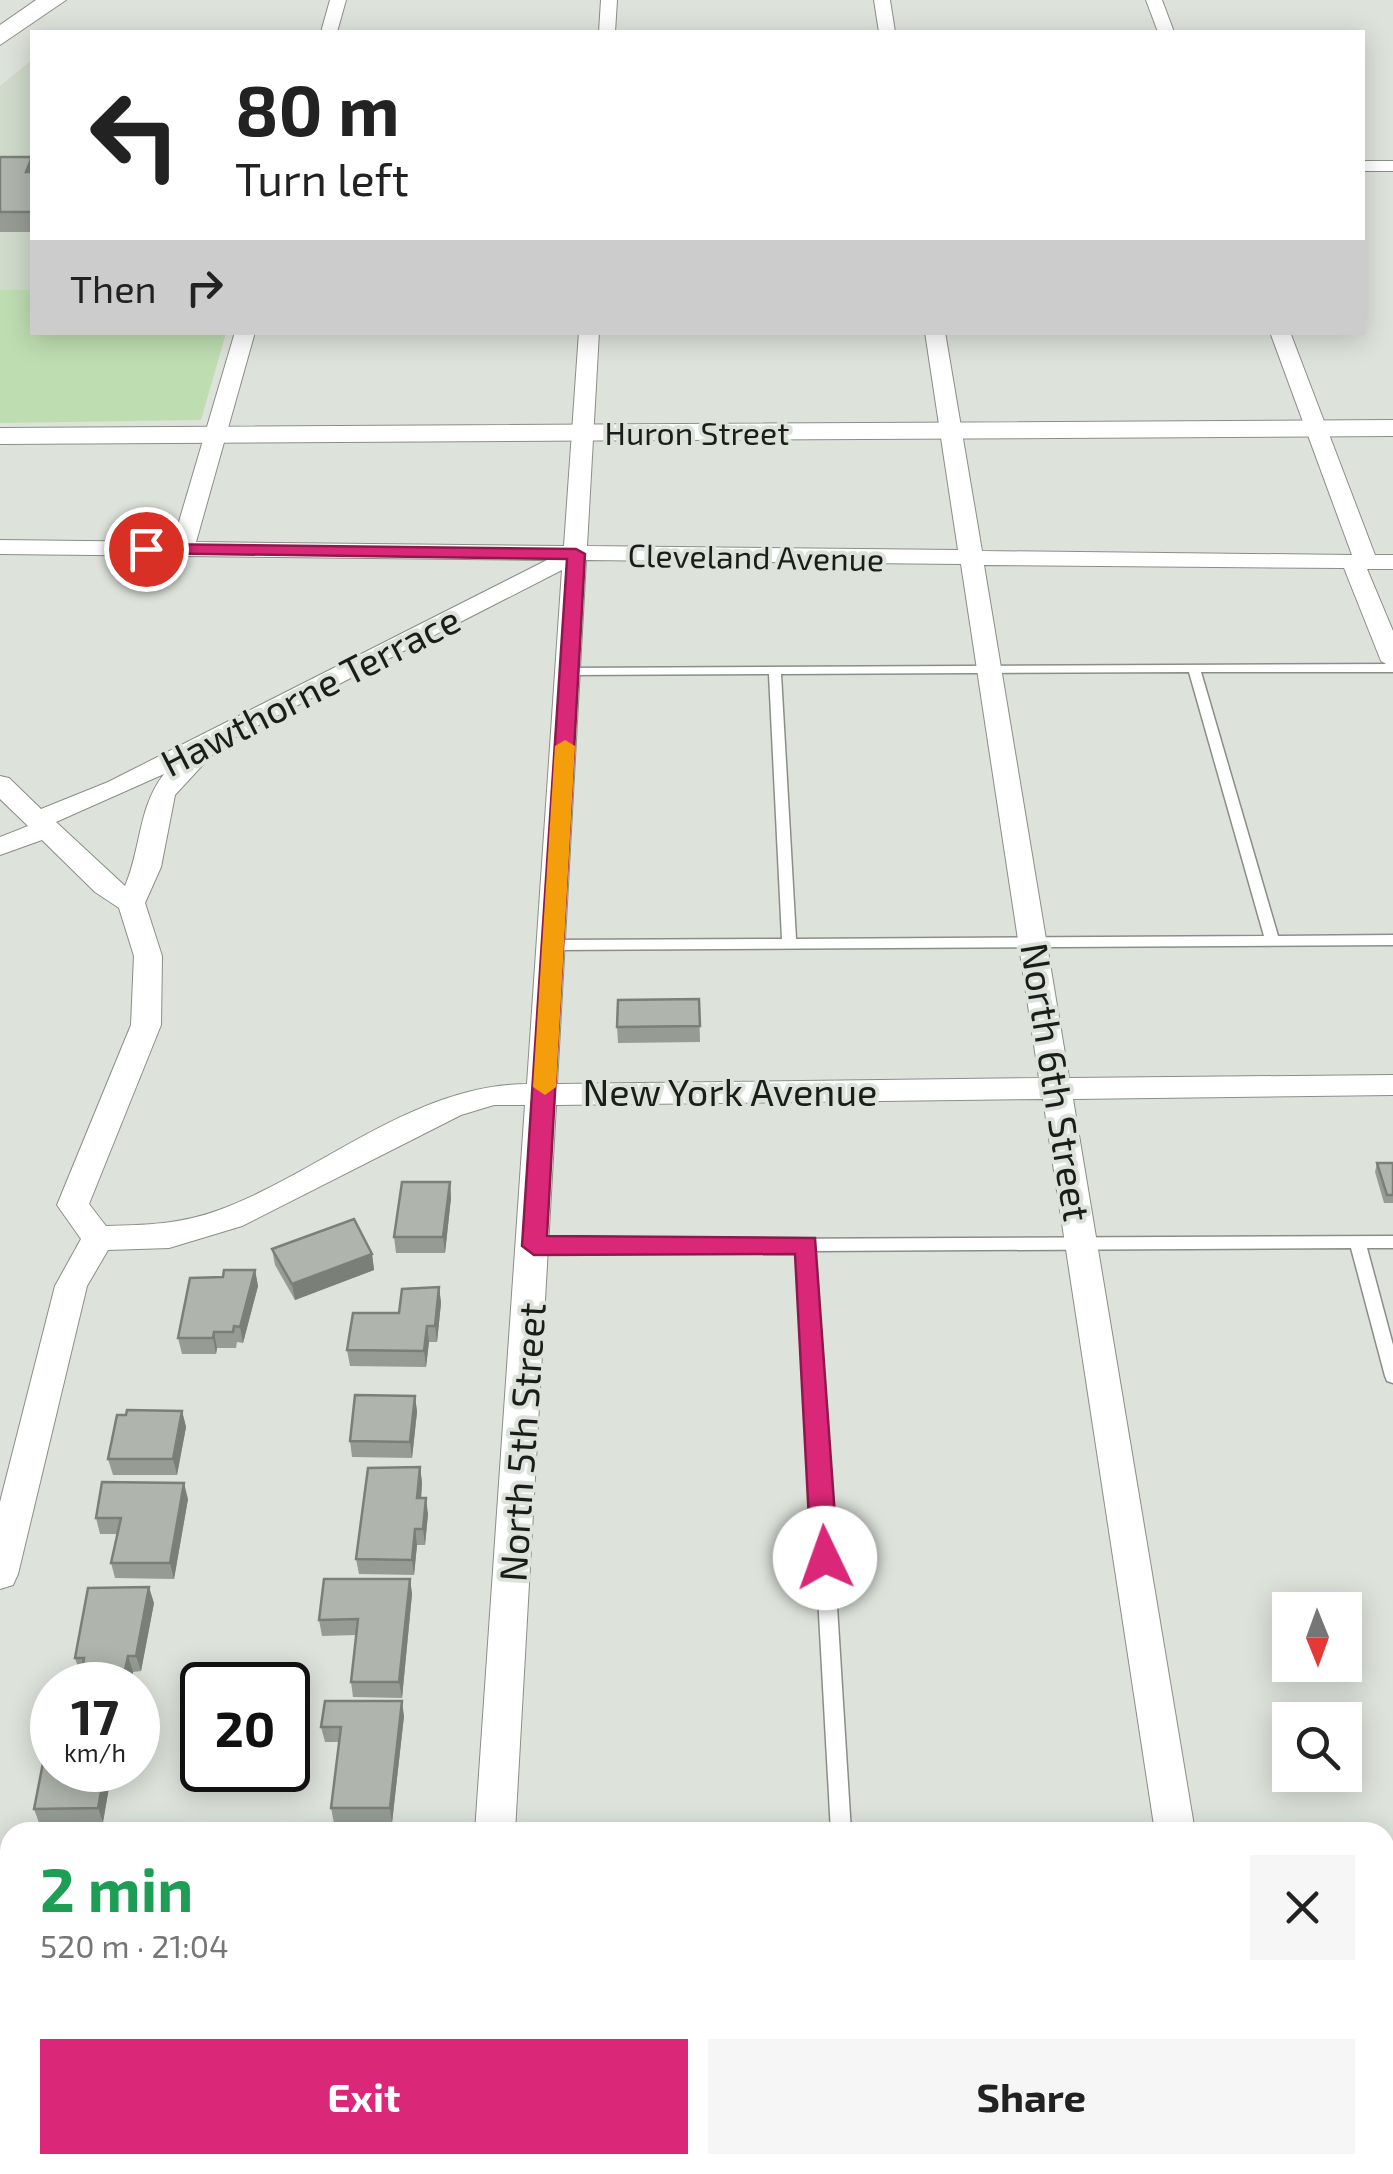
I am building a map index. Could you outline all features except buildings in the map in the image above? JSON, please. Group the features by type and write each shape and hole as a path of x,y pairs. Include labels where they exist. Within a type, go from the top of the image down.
{"main road":[{"path":"0,37 52,0"}],"street":[{"path":"329,30 338,0"},
{"path":"607,30 609,0"},
{"path":"882,0 887,30"},
{"path":"1154,0 1165,30"},
{"path":"1365,166 1393,166"},
{"path":"182,550 243,335"},
{"name":"North 5th Street","path":"496,1822 589,335"},
{"name":"North 6th Street","path":"935,335 1059,1088 1173,1822"},
{"path":"1281,335 1316,428 1393,664"},
{"name":"Huron Street","path":"0,436 1393,428"},
{"name":"Cleveland Avenue","path":"0,547 1393,562"},
{"name":"Hawthorne Terrace","path":"0,847 576,554"},
{"path":"131,903 147,867 162,794 186,762 211,742"},
{"path":"0,784 105,886 131,903 148,956 146,1025 73,1204 98,1238 71,1286 0,1574"},
{"name":"New York Avenue","path":"98,1238 168,1236 232,1218 451,1106 494,1095 1393,1085"}],"lane":[{"path":"570,671 1194,669 1393,664"},
{"path":"1194,669 1272,941"},
{"path":"776,670 789,944"},
{"path":"553,945 1393,940"},
{"path":"1357,1242 1393,1376"},
{"path":"534,1246 1393,1242"},
{"path":"807,1244 840,1822"}],"shaded area":[{"path":"30,62 30,290 0,290 0,86"}],"green space":[{"path":"0,290 30,290 30,335 225,335 201,420 0,423"}],"slow traffic":[{"path":"545,1087 565,746"}],"route":[{"path":"146,549 576,554 534,1246 807,1244 825,1558"}]}
